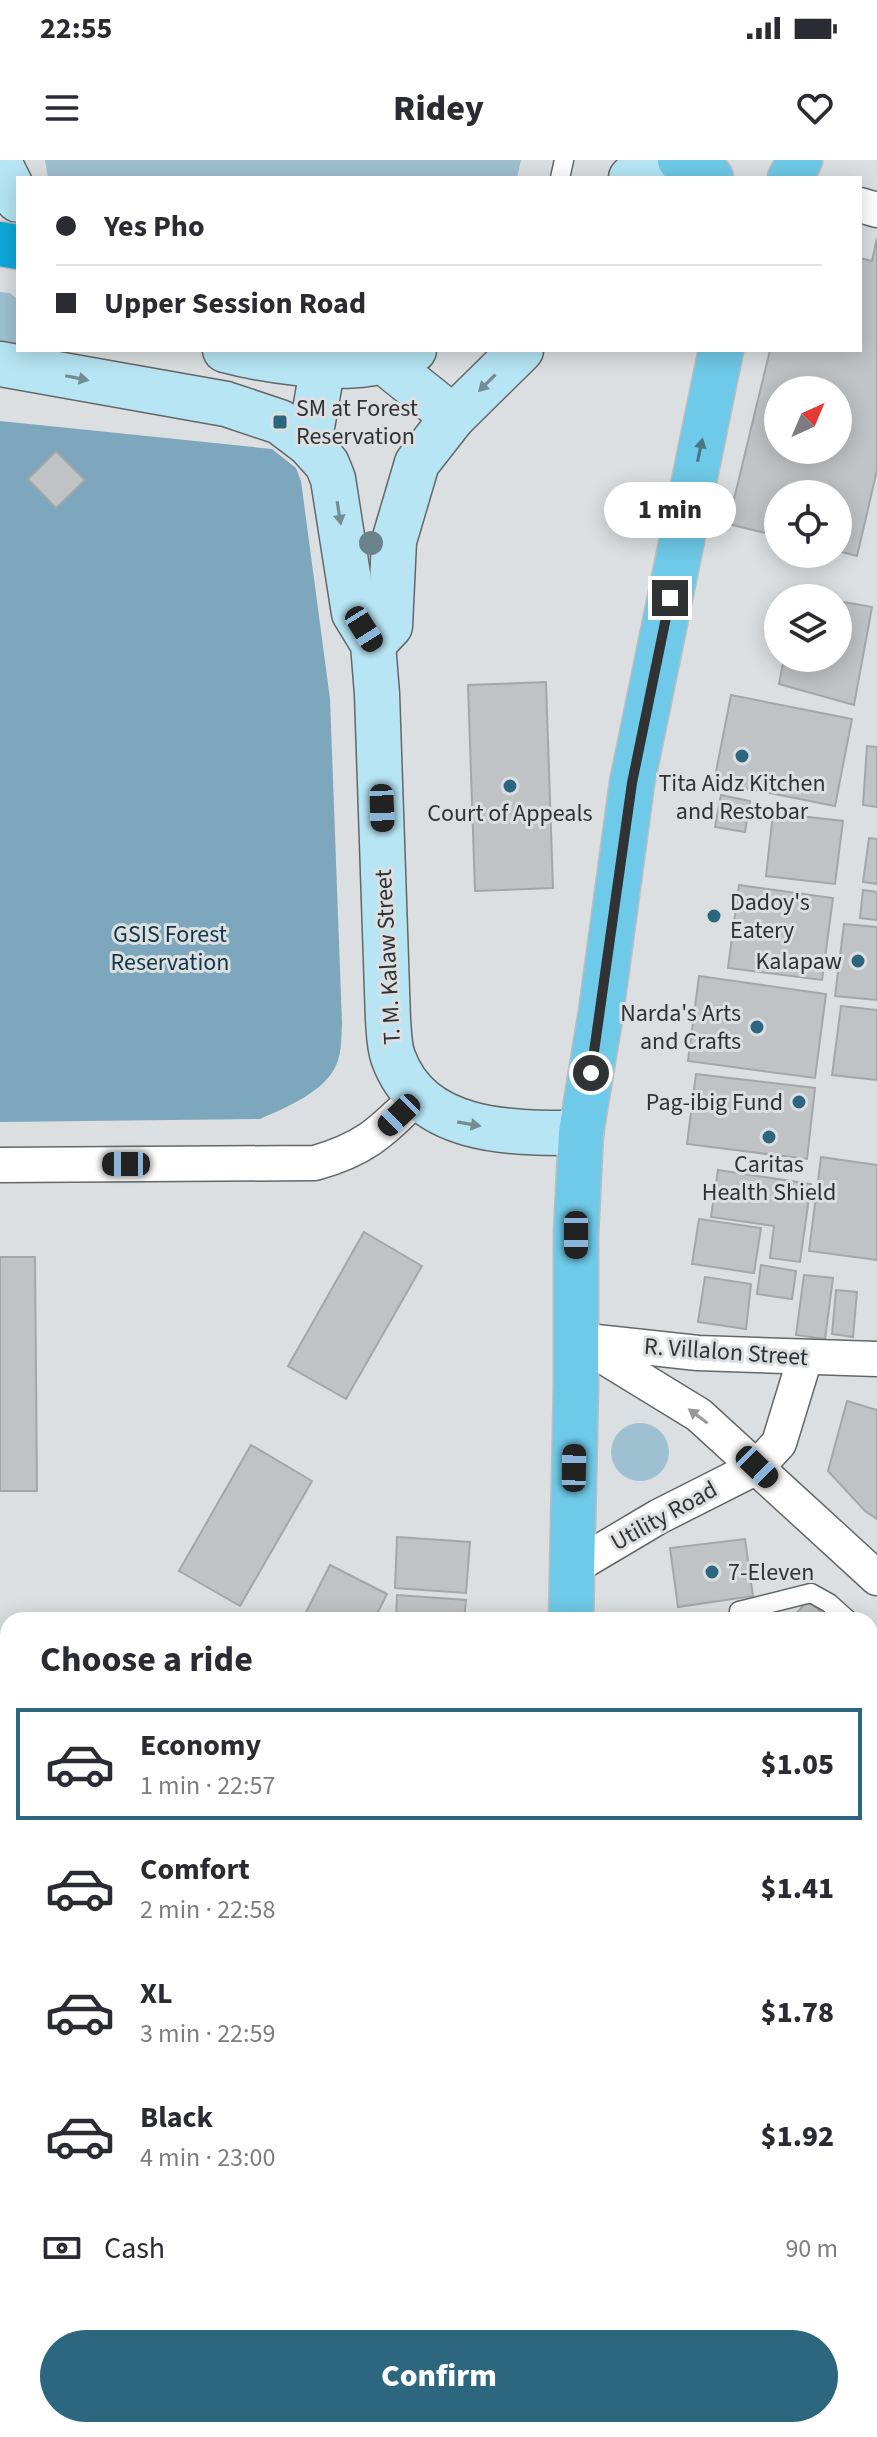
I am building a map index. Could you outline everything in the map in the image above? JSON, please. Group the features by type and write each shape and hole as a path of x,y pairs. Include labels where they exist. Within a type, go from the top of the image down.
{"main road":[{"path":"633,176 652,160"},
{"path":"0,164 16,196"},
{"path":"0,362 22,352"},
{"path":"238,352 323,365 362,365 399,356 453,417"},
{"path":"373,644 390,626 394,541 417,463 453,417 519,352"},
{"path":"571,1612 577,1179 581,1133 632,783 721,352"},
{"name":"T. M. Kalaw Street","path":"0,362 226,404 280,422 309,444 327,464 333,479 354,613 373,644 392,1055 402,1077 417,1097 454,1121 528,1133 581,1133"},
{"path":"309,444 323,365"},
{"name":"T. M. Kalaw Street","path":"528,1133 565,1160 577,1179"}],"street":[{"path":"0,1165 315,1163 349,1153 381,1132 417,1097"},
{"path":"575,1339 699,1415 822,1531 877,1578"},
{"name":"R. Villalon Street","path":"575,1339 698,1353 877,1359"},
{"path":"757,1467 779,1443 805,1358"},
{"name":"Utility Road","path":"572,1568 658,1517 757,1467"}],"lane":[{"path":"739,1611 811,1593 839,1612"}],"shaded area":[{"path":"45,160 521,160 517,176 48,176"},
{"path":"0,292 10,293 16,298 16,349 0,356"},
{"path":"640,1423 660,1432 669,1452 660,1472 640,1481 620,1472 611,1452 620,1432"}],"green space":[{"name":"GSIS Forest Reservation","path":"0,421 272,449 296,468 301,481 330,699 341,1044 337,1063 324,1082 304,1097 260,1119 0,1122"}],"building":[{"path":"877,238 877,470 857,556 852,555 852,480 764,480 764,533 728,524 770,352 862,352 862,258 872,261"},
{"path":"56,451 85,480 56,508 28,479"},
{"path":"852,603 872,607 854,705 779,684 781,672 852,672"},
{"name":"Court of Appeals","path":"546,682 553,888 475,891 468,685"},
{"path":"731,695 852,719 835,806 714,782"},
{"path":"867,746 877,747 877,807 863,805"},
{"path":"721,795 750,801 745,832 715,827"},
{"path":"773,813 843,821 835,884 766,876"},
{"path":"869,838 877,839 877,884 863,882"},
{"path":"739,885 833,898 822,980 728,968"},
{"path":"863,890 877,892 877,920 860,918"},
{"name":"Kalapaw","path":"844,924 877,927 877,1000 835,996"},
{"name":"Narda's Arts and Crafts","path":"699,976 826,994 815,1078 688,1061"},
{"path":"841,1006 877,1010 877,1080 832,1075"},
{"path":"696,1074 815,1088 807,1159 687,1144"},
{"path":"821,1157 877,1165 877,1260 809,1251"},
{"path":"718,1170 811,1184 800,1262 770,1258 774,1226 711,1217"},
{"path":"699,1219 761,1228 754,1273 692,1264"},
{"path":"364,1232 422,1266 346,1399 288,1366"},
{"path":"0,1257 35,1257 37,1491 0,1491"},
{"path":"761,1265 796,1271 792,1299 757,1294"},
{"path":"804,1275 833,1278 825,1339 796,1335"},
{"path":"705,1277 751,1284 746,1329 698,1322"},
{"path":"836,1290 857,1292 853,1337 832,1334"},
{"path":"847,1401 877,1410 877,1519 865,1511 828,1471"},
{"path":"251,1445 312,1481 240,1606 179,1571"},
{"path":"397,1537 470,1542 466,1593 395,1588"},
{"name":"7-Eleven","path":"745,1539 753,1596 678,1607 670,1548"},
{"path":"330,1565 387,1594 378,1612 306,1612"},
{"path":"397,1595 466,1600 465,1612 396,1612"},
{"path":"808,1600 821,1612 798,1612"}],"place":[{"name":"SM at Forest Reservation","path":"280,422"},
{"name":"Tita Aidz Kitchen and Restobar","path":"742,756"},
{"name":"Court of Appeals","path":"510,786"},
{"name":"Dadoy's Eatery","path":"714,916"},
{"name":"Kalapaw","path":"858,961"},
{"name":"Narda's Arts and Crafts","path":"757,1027"},
{"name":"Pag-ibig Fund","path":"799,1102"},
{"name":"Caritas Health Shield","path":"769,1137"},
{"name":"7-Eleven","path":"712,1572"}],"route":[{"path":"591,1073 632,783 670,598"}]}
